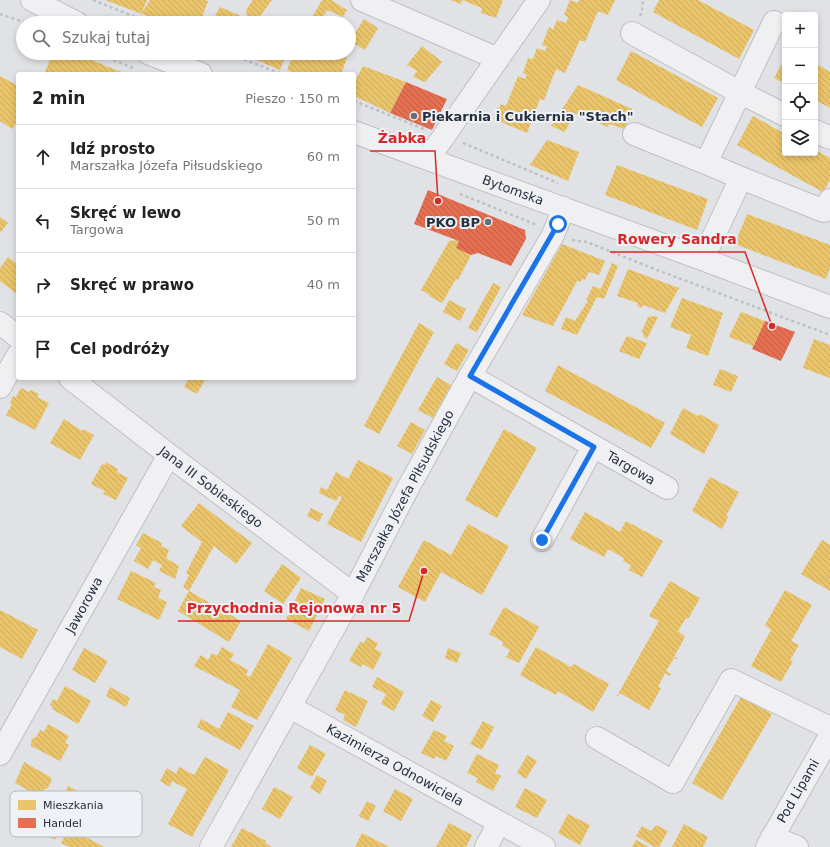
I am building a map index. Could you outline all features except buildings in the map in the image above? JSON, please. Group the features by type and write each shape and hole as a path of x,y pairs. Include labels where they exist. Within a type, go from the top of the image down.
{"street":[{"path":"32,0 63,16"},
{"path":"362,0 498,59"},
{"path":"428,159 539,0"},
{"path":"706,163 774,22"},
{"path":"632,33 782,113"},
{"path":"142,61 192,72"},
{"path":"818,132 830,138"},
{"name":"Bytomska","path":"356,133 830,307"},
{"path":"634,134 741,178 828,208"},
{"path":"702,259 712,242 741,178"},
{"name":"Marszałka Józefa Piłsudskiego","path":"211,847 353,594 408,488 470,376 553,235 564,208"},
{"path":"0,323 16,335"},
{"path":"0,387 16,359"},
{"name":"Targowa","path":"470,376 667,488"},
{"name":"Jana III Sobieskiego","path":"73,380 169,456 353,594"},
{"path":"542,540 594,447"},
{"name":"Jaworowa","path":"0,754 169,456"},
{"path":"597,738 673,782 731,680 830,728"},
{"name":"Kazimierza Odnowiciela","path":"290,707 544,847"},
{"name":"Pod Lipami","path":"770,842 830,736"},
{"path":"486,847 499,823"},
{"path":"770,842 797,847"}],"path":[{"path":"93,0 133,16"},
{"path":"0,14 16,19"},
{"path":"245,60 277,72"},
{"path":"457,192 490,207 523,218 547,229 553,235 564,239 587,242 830,335"}],"place":[{"name":"Piekarnia i Cukiernia \"Stach\"","path":"414,116"},
{"name":"Żabka","path":"438,201"},
{"name":"PKO BP","path":"488,222"},
{"name":"Rowery Sandra","path":"772,326"},
{"name":"Przychodnia Rejonowa nr 5","path":"424,571"}],"route":[{"path":"542,540 594,447 470,376 558,224"}]}
